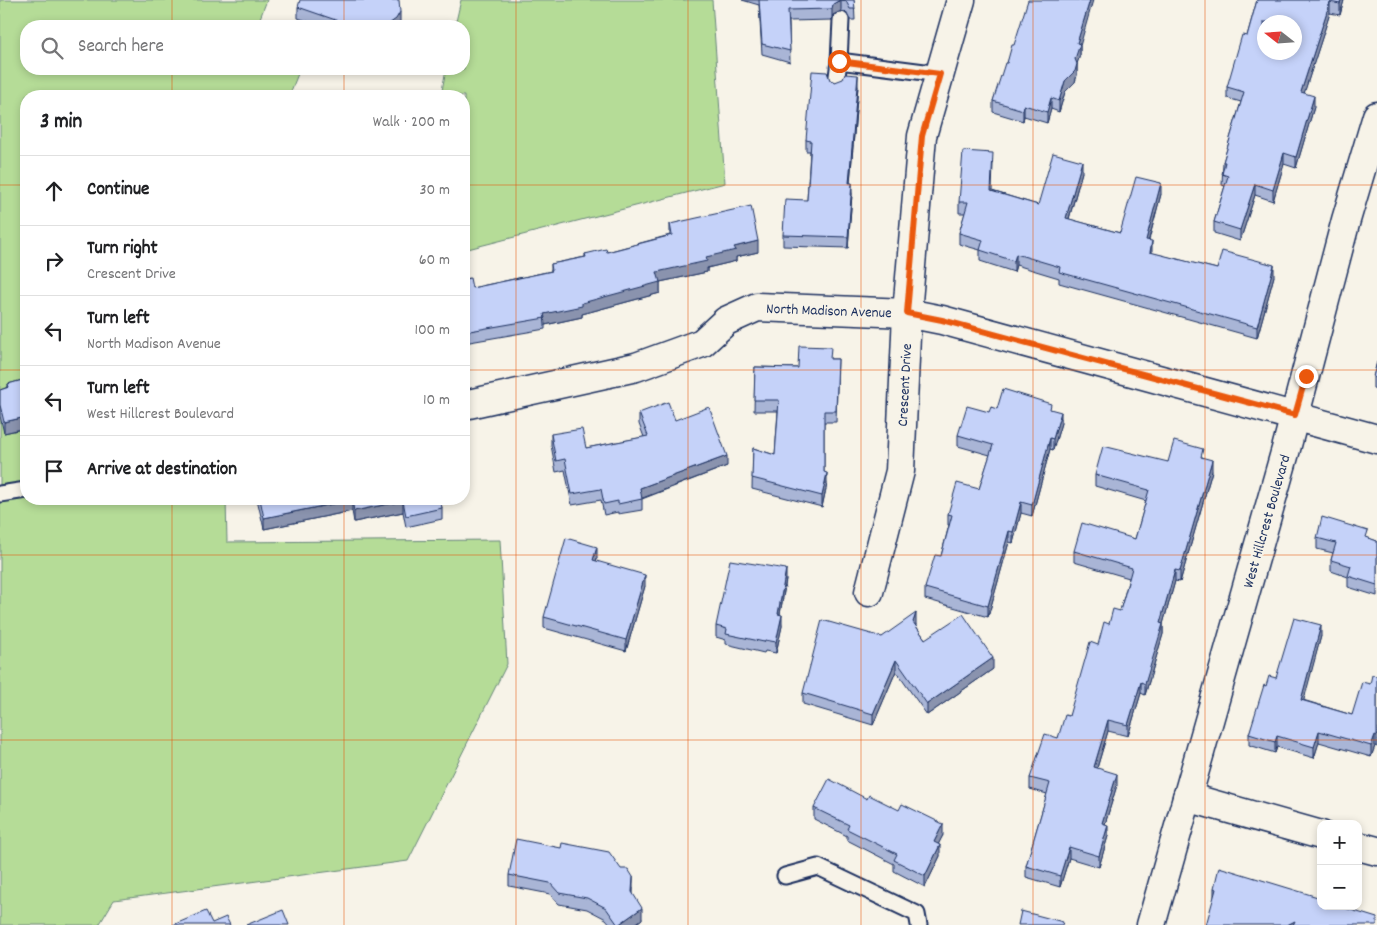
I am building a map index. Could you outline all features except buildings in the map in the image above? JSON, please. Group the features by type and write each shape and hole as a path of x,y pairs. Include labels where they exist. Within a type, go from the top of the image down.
{"street":[{"name":"Crescent Drive","path":"869,592 900,471 907,313 922,136 961,0"},
{"name":"West Hillcrest Boulevard","path":"1151,925 1295,415 1346,220 1377,116"},
{"name":"North Madison Avenue","path":"470,404 636,367 702,343 726,321 757,306 907,313 951,323 1295,415 1377,439"},
{"path":"1186,797 1317,834"},
{"path":"1362,847 1377,851"}],"lane":[{"path":"836,84 841,20"},
{"path":"839,61 940,74"},
{"path":"0,494 20,491"},
{"path":"785,876 818,867 917,914 919,925"}],"green space":[{"path":"0,0 267,0 259,20 20,20 20,75 298,75 291,90 20,90 20,505 226,505 227,542 500,540 507,664 408,861 114,900 99,925 0,925"},
{"path":"461,0 712,0 725,183 470,248 470,90 442,90 445,75 470,75 470,20 456,20"}],"route":[{"path":"839,61 940,74 922,136 907,313 942,320 1295,415 1306,376"}]}
